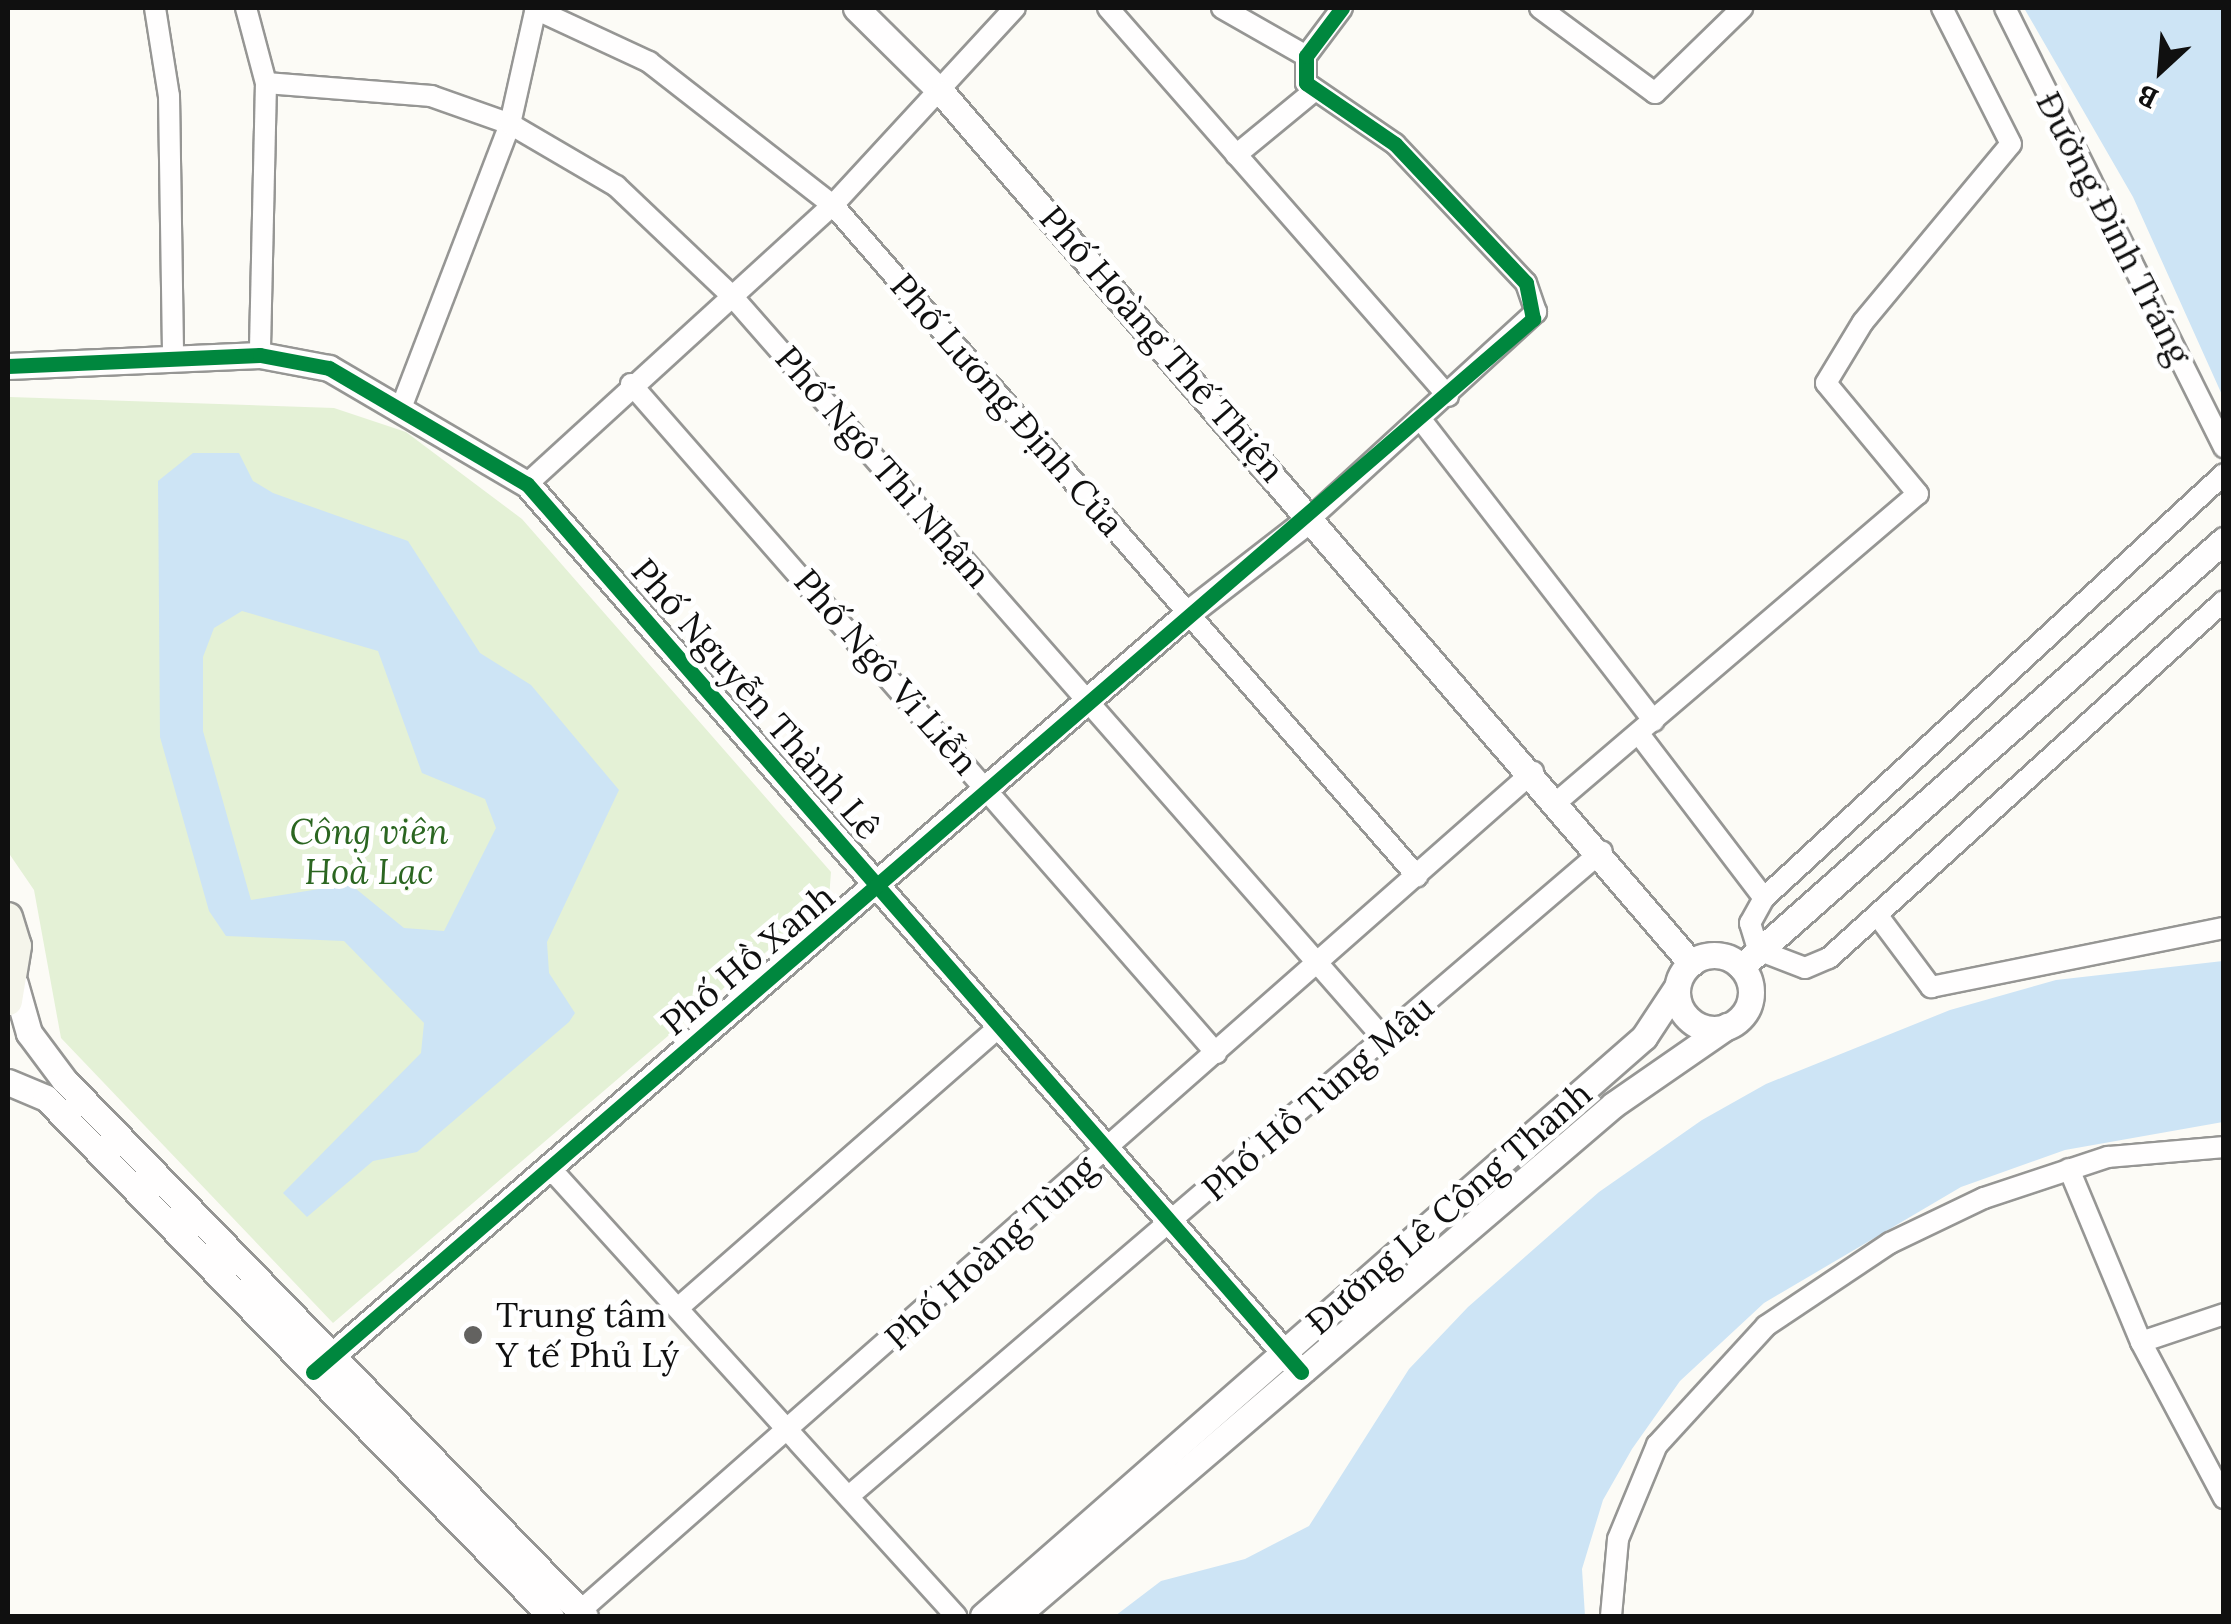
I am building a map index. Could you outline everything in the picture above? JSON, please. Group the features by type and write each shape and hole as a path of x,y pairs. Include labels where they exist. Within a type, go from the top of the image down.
{"main road":[{"path":"8,916 11,992"}],"street":[{"path":"156,8 169,111 173,358"},
{"path":"246,8 266,83 260,355"},
{"path":"402,408 510,124 536,8"},
{"name":"Phố Lương Định Của","path":"536,8 665,72 833,205 1417,876"},
{"name":"Phố Hoàng Thế Thiện","path":"856,8 943,94 1602,851 1691,963"},
{"path":"526,484 631,384 833,205 943,94 1014,8"},
{"path":"1108,8 1448,396"},
{"path":"1222,8 1306,56"},
{"path":"1540,8 1655,93 1742,8"},
{"path":"1558,801 1918,494 1826,383 1863,322 2011,144 1942,8"},
{"name":"Đường Đinh Tráng","path":"2005,8 2224,448"},
{"path":"1236,155 1314,91 1306,56 1334,10"},
{"name":"Phố Ngô Thì Nhậm","path":"266,83 432,96 510,124 616,186 732,296 1384,1039"},
{"name":"Phố Hồ Xanh","path":"322,1363 881,886 1187,614 1312,517 1533,319 1526,283 1395,144 1314,91"},
{"name":"Phố Nguyễn Thành Lê","path":"8,366 260,355 329,368 526,484 881,886 996,1029 1293,1362"},
{"name":"Phố Ngô Vi Liễn","path":"631,384 990,789 1216,1053"},
{"path":"1422,420 1646,727 1764,898"},
{"path":"2224,474 1764,898 1750,923 1750,959 1750,1000 1728,1026 1691,1020 1677,987 1691,963 1721,956 1750,959 1805,968 1878,916 2224,601"},
{"path":"1750,959 2224,540"},
{"name":"Phố Hoàng Tùng","path":"580,1615 1533,772"},
{"name":"Phố Hồ Tùng Mậu","path":"848,1496 1172,1227 1602,851"},
{"path":"1878,916 1932,987 2224,928"},
{"name":"Đường Lê Công Thanh","path":"1016,1616 1644,1037 1677,987"},
{"path":"11,992 29,1034 64,1080 551,1616"},
{"name":"Đường Lê Công Thanh","path":"983,1616 1638,1084 1728,1026"},
{"path":"678,1308 996,1029"},
{"path":"8,1082 46,1098 580,1615"},
{"path":"1612,1616 1629,1500 1674,1418 1720,1368 1890,1243 2108,1157 2224,1147"},
{"path":"550,1168 794,1428 848,1496 956,1616"},
{"path":"2070,1170 2141,1342 2224,1498"},
{"path":"2141,1342 2224,1314"}],"green space":[{"name":"Công viên Hoà Lạc","path":"10,397 334,408 406,432 522,519 831,872 829,898 333,1323 61,1038 34,890 8,852"}],"water":[{"path":"2024,8 2223,8 2223,397 2133,197"},
{"path":"193,453 239,453 253,481 273,493 408,541 480,653 531,685 619,790 547,942 549,973 575,1013 569,1022 417,1152 373,1161 307,1217 283,1193 421,1053 424,1023 344,941 226,936 209,911 160,737 158,481","holes":["242,611 378,651 422,773 485,799 496,828 444,931 404,928 350,884 251,900 203,731 203,657 214,628"]},
{"path":"2223,961 2223,1122 2065,1150 1961,1187 1764,1303 1680,1381 1632,1449 1603,1500 1582,1569 1585,1616 1115,1616 1161,1581 1245,1559 1309,1526 1409,1369 1468,1307 1599,1192 1702,1120 1766,1084 1950,1010 2056,980"}],"cycle path":[{"path":"313,1372 1533,319 1526,283 1395,144 1306,83 1306,56 1342,8"},
{"path":"8,366 260,355 329,368 527,484 1301,1372"}],"place":[{"name":"Trung tâm Y tế Phủ Lý","path":"473,1335"}]}
